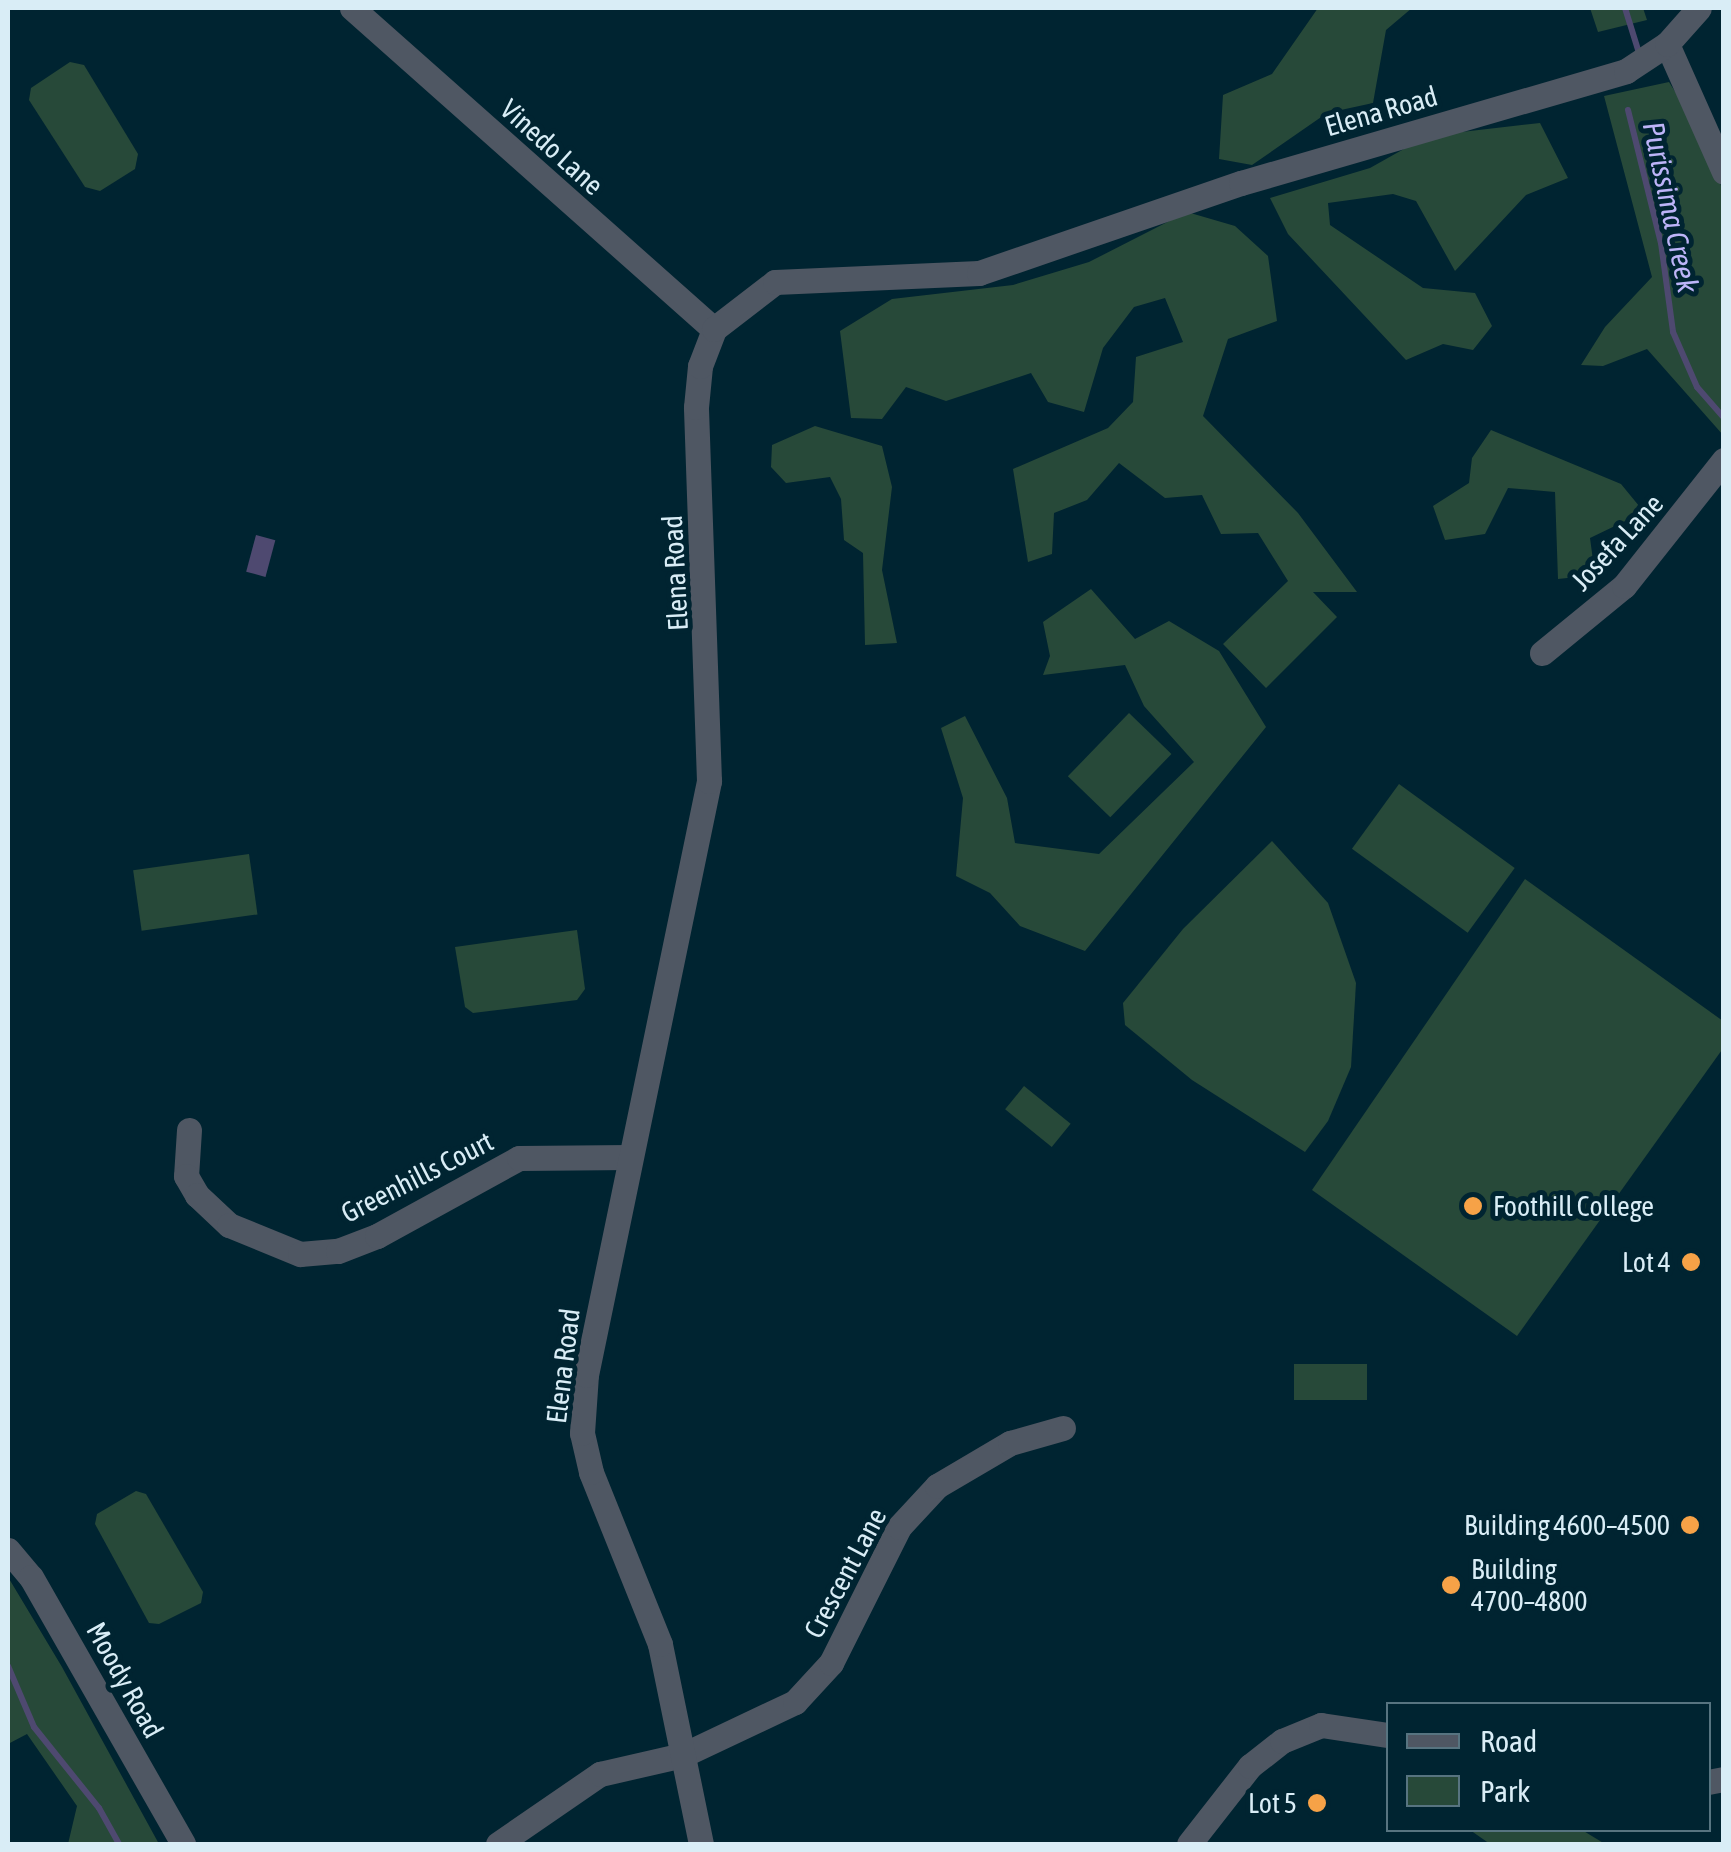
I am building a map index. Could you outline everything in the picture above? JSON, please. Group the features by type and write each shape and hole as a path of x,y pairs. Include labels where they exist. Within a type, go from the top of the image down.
{"street":[{"name":"Vinedo Lane","path":"352,8 714,329"},
{"name":"Elena Road","path":"701,1844 660,1644 591,1472 582,1433 586,1375 710,780 696,407 700,366 714,329 775,282 979,274 1023,262 1241,183 1626,71 1667,44 1699,8"},
{"path":"1667,44 1724,172"},
{"name":"Josefa Lane","path":"1542,654 1624,586 1724,460"},
{"name":"Greenhills Court","path":"188,1130 186,1176 197,1195 229,1225 300,1254 338,1251 377,1236 519,1158 630,1156"},
{"name":"Crescent Lane","path":"498,1844 600,1774 683,1755 794,1702 831,1663 899,1527 938,1486 1010,1442 1064,1428"},
{"name":"Moody Road","path":"8,1550 31,1577 183,1844"},
{"path":"1189,1844 1236,1782 1282,1741 1322,1725 1386,1734"}],"green space":[{"path":"1318,8 1412,8 1386,30 1373,103 1327,113 1252,165 1219,159 1223,95 1272,74"},
{"path":"1590,8 1643,8 1647,20 1598,32"},
{"path":"70,62 84,65 138,154 135,169 100,191 85,187 29,100 31,88"},
{"path":"1669,82 1700,131 1723,191 1723,435 1647,349 1603,366 1581,365 1605,327 1652,277 1604,96"},
{"path":"1540,123 1568,178 1526,195 1455,271 1416,201 1393,194 1328,203 1330,225 1423,288 1475,293 1492,326 1473,350 1443,344 1406,360 1288,234 1270,198 1370,168 1427,136"},
{"path":"1187,212 1235,226 1268,256 1277,321 1228,339 1203,416 1298,513 1357,592 1313,592 1337,617 1266,688 1223,644 1288,581 1258,533 1221,534 1202,495 1165,498 1119,463 1087,500 1054,513 1052,554 1028,562 1013,469 1108,428 1133,402 1136,357 1183,342 1165,298 1134,307 1103,348 1084,412 1048,402 1031,373 946,401 906,387 882,419 851,418 840,331 892,299 1013,285 1089,262"},
{"path":"815,426 882,446 892,487 882,570 897,643 865,645 863,553 844,540 841,499 830,477 786,483 771,467 772,445"},
{"path":"1491,430 1621,484 1644,512 1590,538 1595,575 1558,579 1555,492 1508,488 1485,534 1445,540 1433,506 1469,483 1472,458"},
{"path":"1091,589 1135,639 1169,621 1219,651 1266,727 1085,951 1020,926 990,893 956,876 963,798 941,728 965,716 1007,798 1015,843 1099,854 1194,762 1144,706 1125,665 1043,675 1050,656 1043,622"},
{"path":"1129,713 1171,754 1110,817 1068,776"},
{"path":"1399,784 1515,868 1468,933 1352,849"},
{"path":"1272,841 1328,903 1356,983 1351,1067 1328,1121 1305,1152 1192,1080 1125,1025 1123,1003 1183,929"},
{"path":"249,854 257,914 142,931 133,870"},
{"path":"1525,879 1723,1021 1724,1047 1517,1336 1312,1190"},
{"path":"577,930 585,989 577,1000 473,1013 465,1007 455,947"},
{"path":"1024,1086 1071,1124 1052,1147 1005,1109"},
{"path":"1294,1364 1367,1364 1367,1400 1294,1400"},
{"path":"136,1491 146,1494 203,1592 201,1603 159,1624 149,1623 95,1524 97,1514"},
{"path":"8,1577 159,1844 68,1844 77,1806 27,1734 8,1744"},
{"path":"1473,1832 1585,1832 1605,1844 1490,1844"}],"shaded area":[{"path":"256,535 275,540 265,577 246,572"}],"waterway":[{"name":"Purissima Creek","path":"1625,8 1639,53"},
{"name":"Purissima Creek","path":"1628,110 1661,243 1673,332 1697,387 1724,418"},
{"path":"8,1666 34,1727 99,1808 119,1844"}],"place":[{"name":"Foothill College","path":"1473,1206"},
{"name":"Lot 4","path":"1691,1262"},
{"name":"Building 4600–4500","path":"1690,1525"},
{"name":"Building 4700–4800","path":"1451,1585"},
{"name":"Lot 5","path":"1317,1803"}]}
